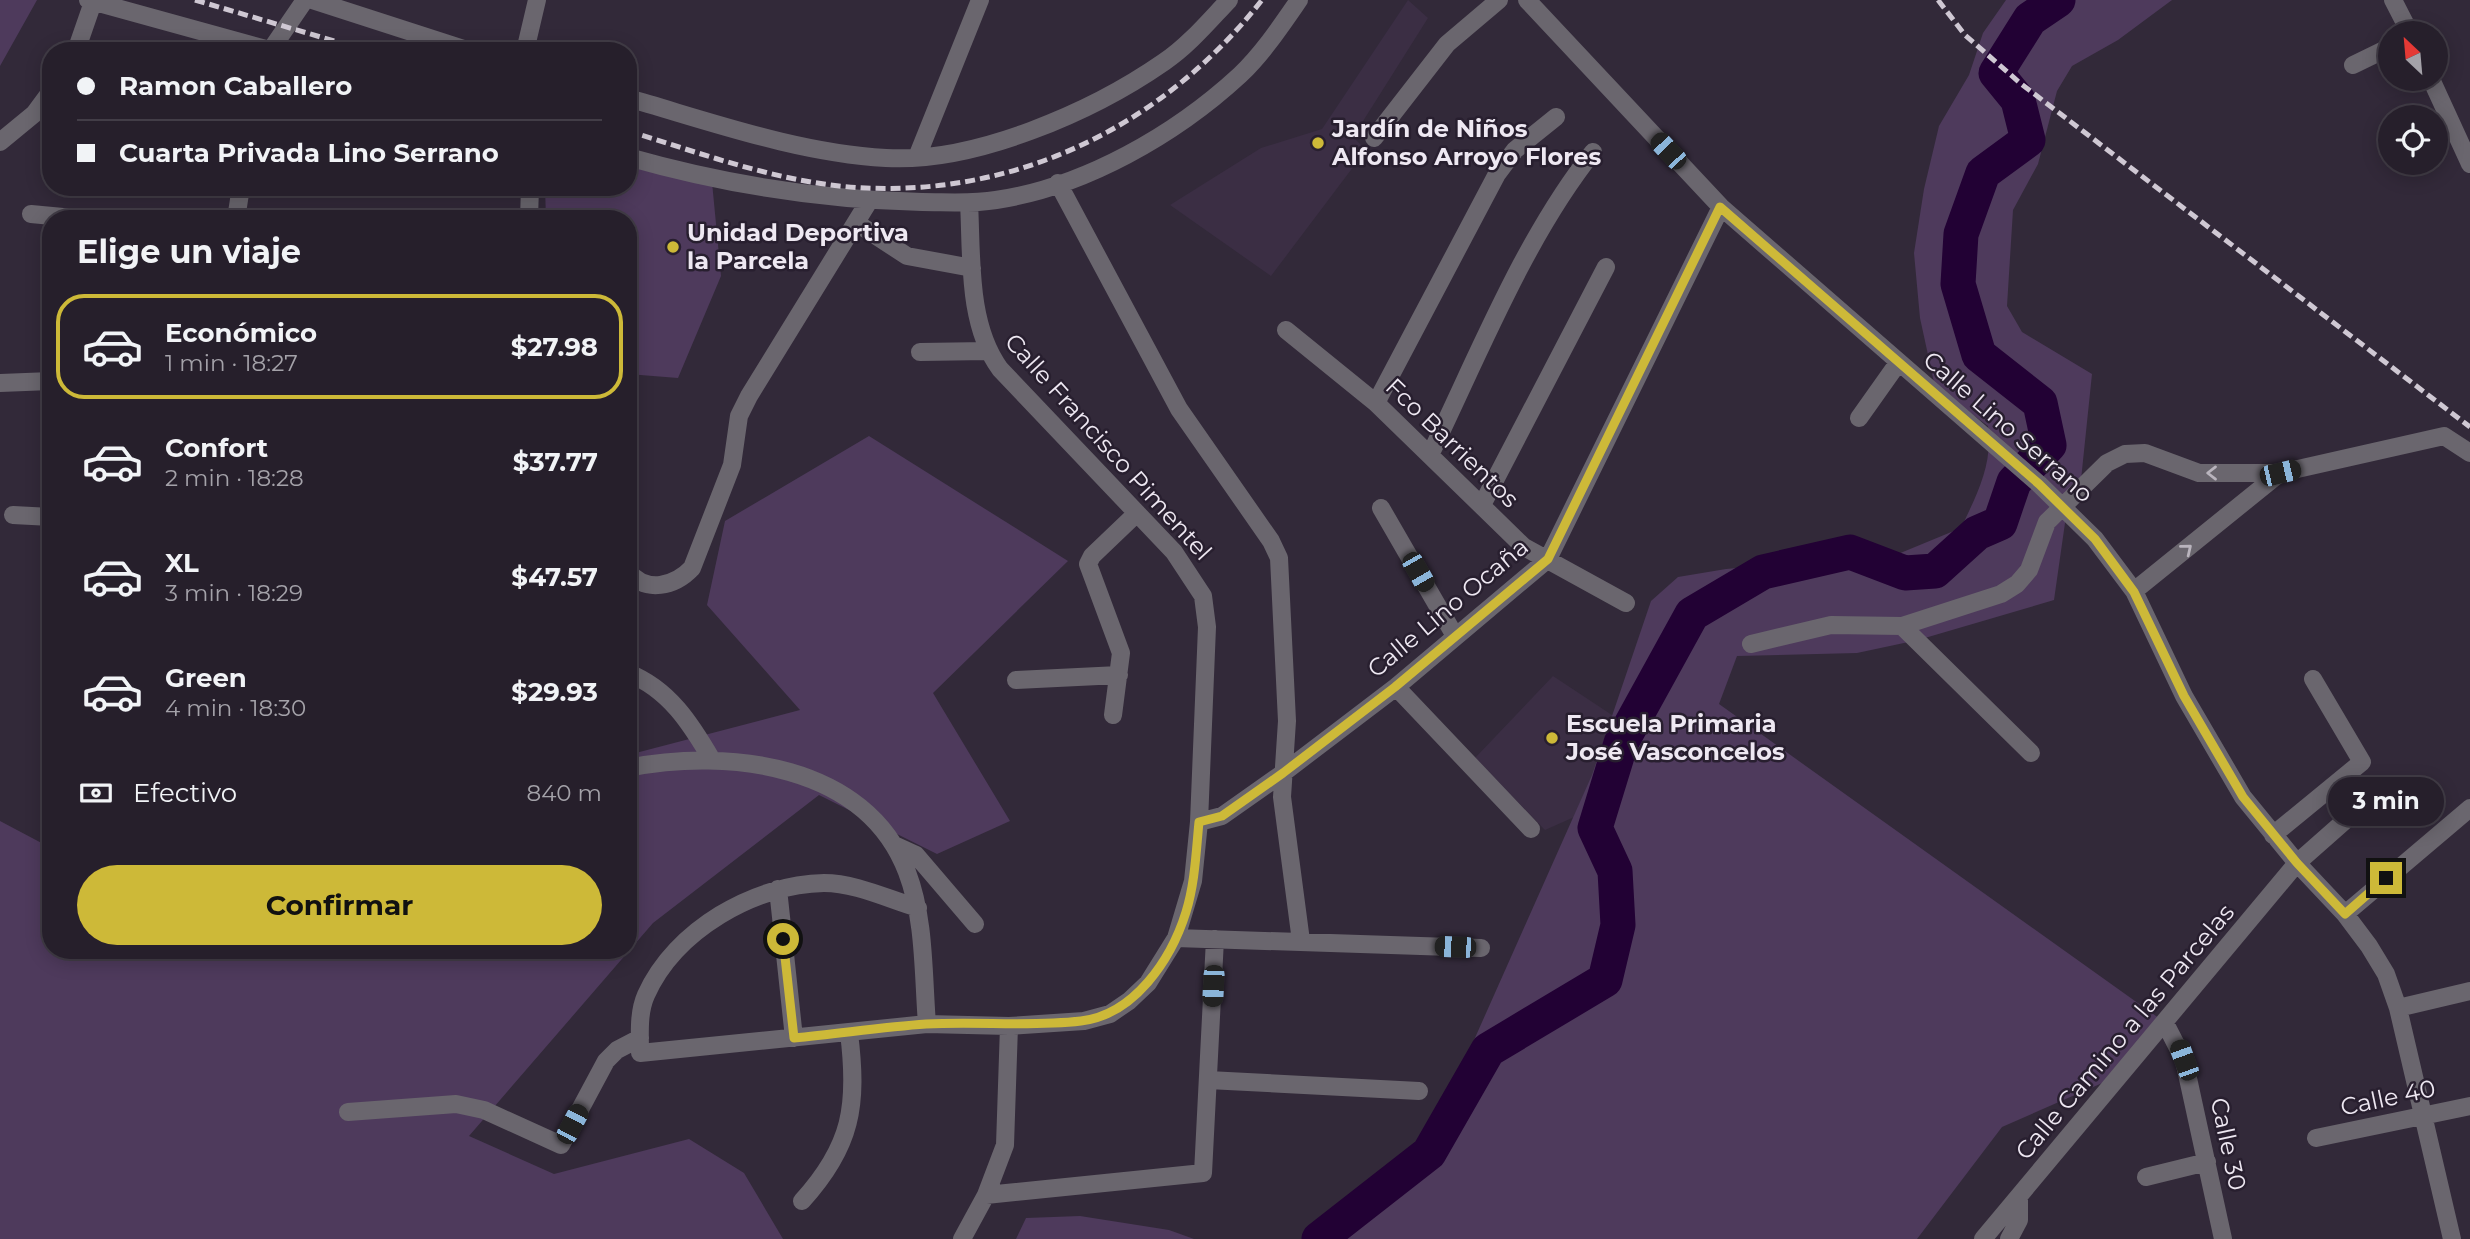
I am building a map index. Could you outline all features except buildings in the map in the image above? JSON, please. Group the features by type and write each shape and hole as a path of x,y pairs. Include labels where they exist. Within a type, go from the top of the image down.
{"street":[{"path":"276,42 305,0"},
{"path":"312,0 442,42"},
{"path":"527,42 537,0"},
{"path":"917,157 980,0"},
{"path":"637,100 815,149 888,158 944,155 1003,140 1066,115 1126,86 1166,61 1229,0"},
{"path":"637,159 725,180 869,201 970,202 1026,194 1101,166 1149,141 1199,108 1241,74 1275,36 1299,0"},
{"path":"1374,138 1447,44 1499,0"},
{"name":"Calle Lino Serrano","path":"1527,0 1720,207 2039,484 2095,539 2134,592 2216,755 2243,797 2297,863 2345,914 2386,974 2398,1008 2452,1239"},
{"path":"2393,0 2404,21"},
{"path":"79,42 90,1 241,42"},
{"path":"2353,65 2378,53"},
{"path":"2437,91 2470,164"},
{"path":"0,142 34,114 42,103"},
{"path":"1376,402 1497,174 1515,150 1556,117"},
{"path":"1430,454 1539,233 1560,195 1593,152"},
{"path":"1058,183 1179,409 1272,541 1279,558 1287,720 1282,797 1301,941"},
{"path":"637,580 650,585 669,585 682,579 692,568 732,464 739,416 858,224 869,201"},
{"name":"Calle Francisco Pimentel","path":"640,1038 640,1053 927,1024 1009,1026 1084,1021 1110,1014 1129,1001 1148,983 1176,938 1193,881 1199,822 1207,627 1203,596 1174,552 1000,369 987,351 981,333 972,268 970,202"},
{"name":"Calle Lino Ocaña","path":"1199,822 1222,816 1283,773 1395,687 1548,559 1720,207"},
{"path":"31,214 42,215"},
{"path":"858,224 906,256 920,261 972,268"},
{"path":"1482,505 1606,267"},
{"name":"Fco Barrientos","path":"1286,330 1376,402 1524,547 1626,603"},
{"path":"920,352 987,351"},
{"path":"1858,418 1898,363"},
{"path":"0,383 42,381"},
{"path":"1751,644 1831,625 1902,626 2001,594 2017,584 2029,570 2040,532 2062,507 2107,463 2125,454 2145,453 2199,473 2280,473 2444,436 2470,453"},
{"path":"2134,592 2280,473"},
{"path":"1381,509 1455,636"},
{"path":"1113,715 1119,675 1119,641 1088,564 1092,556 1137,513"},
{"path":"13,515 42,517"},
{"path":"1902,626 2031,753"},
{"path":"1016,680 1119,675"},
{"path":"637,678 657,688 680,711 712,760"},
{"path":"2273,835 2362,762 2313,680"},
{"path":"1395,687 1531,829"},
{"path":"637,766 712,760 802,775 855,801 894,845 907,872 918,908 927,1024"},
{"name":"Calle Camino a las Parcelas","path":"2009,1239 2019,1220 2019,1197 2297,863 2382,788"},
{"path":"2345,914 2470,808"},
{"path":"894,845 916,855 975,924"},
{"path":"348,1112 456,1104 484,1110 561,1145 606,1061 617,1050 640,1038 646,996 664,966 719,916 750,899 778,889 828,883 918,908"},
{"path":"778,889 794,1038"},
{"path":"1176,938 1481,948"},
{"path":"986,1195 1203,1173 1215,939"},
{"path":"2398,1008 2470,991"},
{"name":"Calle 30","path":"2165,1023 2184,1060 2223,1239"},
{"path":"962,1239 986,1195 1004,1145 1009,1026"},
{"path":"802,1200 827,1173 844,1141 853,1105 854,1070 849,1033"},
{"path":"1208,1080 1419,1091"},
{"name":"Calle 40","path":"2316,1138 2470,1106"},
{"path":"2146,1177 2207,1162"},
{"path":"1983,1239 2019,1197"}],"shaded area":[{"path":"0,0 37,0 0,66"},
{"name":"Jardín de Niños Alfonso Arroyo Flores","path":"1408,0 1428,18 1353,137 1366,150 1271,276 1170,205 1261,148 1322,129"},
{"path":"2006,0 2172,0 2118,40 2072,66 2057,91 2038,164 2013,210 2007,306 2022,332 2092,374 2079,499 2065,523 2054,600 1918,640 1857,653 1737,656 1719,704 2163,1021 2116,1077 2002,1127 1917,1239 1318,1239 1358,1210 1424,1142 1450,1094 1592,775 1651,601 1678,577 1726,569 1898,554 1961,528 1986,466 1988,426 1935,387 1920,318 1914,253 1924,189 1939,126 1969,75 1983,33"},
{"name":"Unidad Deportiva la Parcela","path":"637,162 712,182 721,276 678,378 637,375 637,210 546,210 545,196 637,196"},
{"path":"869,436 1068,561 933,693 1010,821 937,854 819,795 653,923 637,942 637,753 800,710 707,605 725,521"},
{"name":"Escuela Primaria José Vasconcelos","path":"1553,676 1618,719 1581,814 1545,830 1475,758"},
{"path":"0,821 42,843 42,959 622,959 469,1136 554,1174 689,1139 744,1173 783,1239 0,1239"},
{"path":"1080,1216 1169,1230 1194,1239 1016,1239 1026,1218"}],"waterway":[{"path":"1319,1239 1429,1153 1488,1050 1605,980 1618,925 1615,871 1595,828 1621,743 1692,614 1763,572 1850,552 1905,573 1935,571 1977,533 2000,523 2014,482 2049,445 2040,403 1979,355 1958,284 1961,234 1983,173 2028,140 2018,100 1996,73 2030,19 2058,0"}],"railway":[{"path":"195,0 337,42"},
{"path":"637,134 732,163 812,182 839,186 901,188 961,182 1019,169 1075,148 1127,120 1176,86 1221,46 1262,0"},
{"path":"1938,0 1965,35 2020,83 2470,427"}],"place":[{"name":"Jardín de Niños Alfonso Arroyo Flores","path":"1318,143"},
{"name":"Unidad Deportiva la Parcela","path":"673,247"},
{"name":"Escuela Primaria José Vasconcelos","path":"1552,738"}],"route":[{"path":"783,939 794,1038 927,1024 1009,1026 1084,1021 1110,1014 1129,1001 1148,983 1176,938 1186,912 1193,881 1199,822 1222,816 1283,773 1395,687 1548,559 1720,207 2039,484 2095,539 2134,592 2184,696 2216,755 2243,797 2297,863 2345,914 2386,878"}]}
